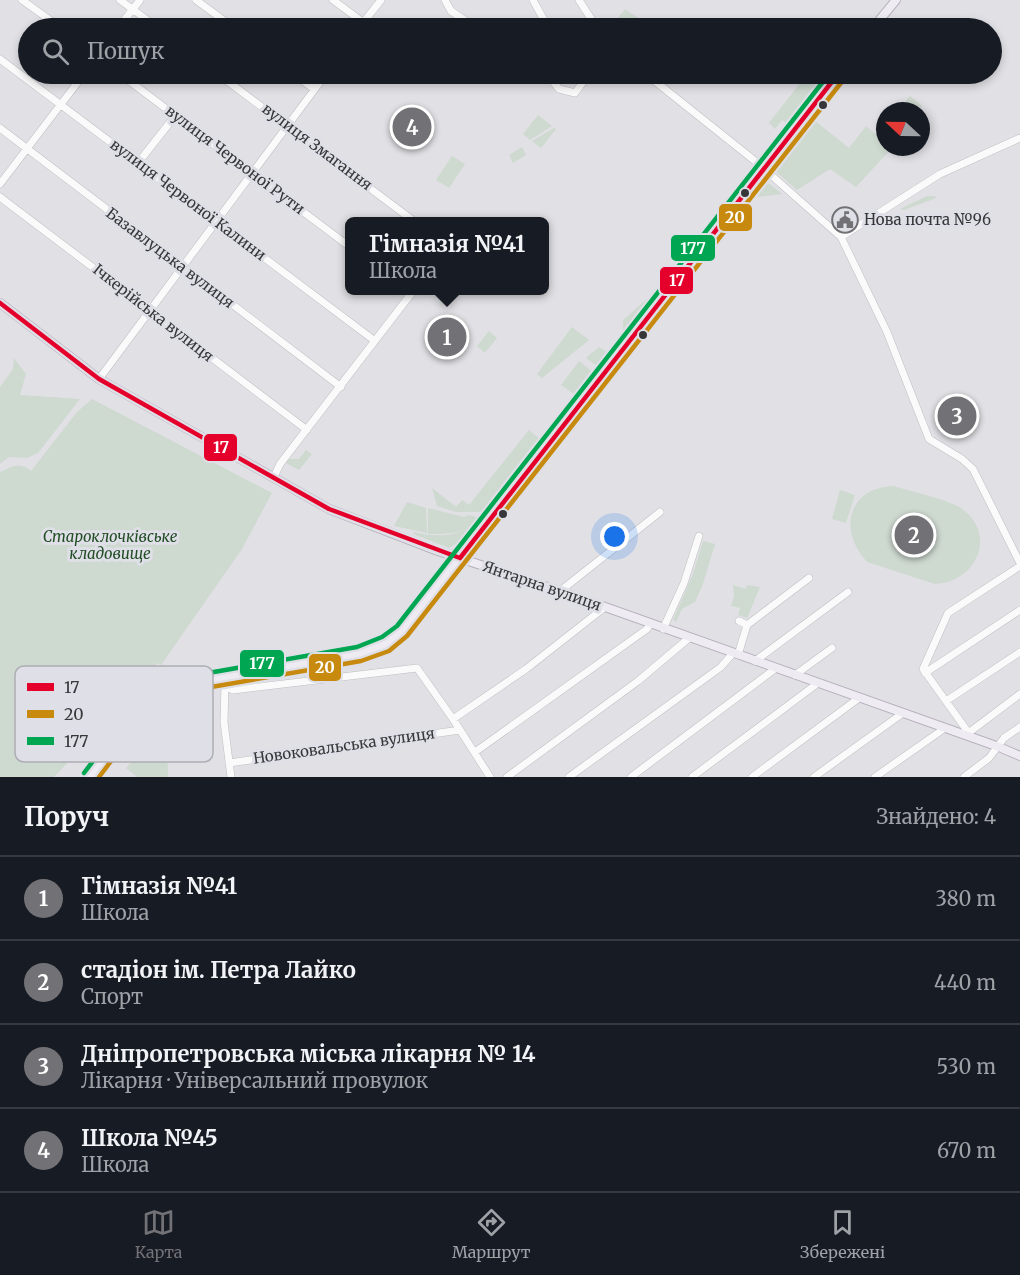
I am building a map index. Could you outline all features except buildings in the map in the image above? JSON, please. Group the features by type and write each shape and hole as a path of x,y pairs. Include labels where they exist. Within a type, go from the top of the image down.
{"main road":[{"path":"881,18 896,0"},
{"path":"213,683 359,654 386,644 410,623 830,84"},
{"name":"Янтарна вулиця","path":"0,303 99,379 329,509 460,558 967,734 1020,756"},
{"path":"90,777 101,762"}],"street":[{"path":"22,0 47,18"},
{"path":"120,0 144,18"},
{"path":"126,18 140,0"},
{"path":"196,0 220,18"},
{"path":"333,0 353,18"},
{"path":"368,18 381,0"},
{"path":"445,0 451,11 461,18"},
{"path":"533,0 543,18"},
{"path":"579,0 591,18"},
{"name":"вулиця Червоної Калини","path":"0,59 18,72"},
{"name":"вулиця Червоної Калини","path":"34,84 375,341"},
{"path":"0,184 76,84"},
{"name":"вулиця Червоної Рути","path":"133,84 345,243"},
{"name":"вулиця Змагання","path":"232,84 408,217"},
{"path":"307,84 314,89"},
{"path":"99,379 318,84"},
{"path":"555,84 559,89 575,93 582,84"},
{"path":"658,84 763,169 797,200 819,215 841,237 887,332 929,439 962,459 973,469 1020,565 948,613 924,671"},
{"path":"138,163 175,116"},
{"name":"Базавлуцька вулиця","path":"0,128 341,387"},
{"path":"841,237 940,174 1020,138"},
{"name":"Ічкерійська вулиця","path":"0,197 307,430"},
{"path":"274,477 279,466 341,387 408,295"},
{"path":"563,592 564,588 660,512"},
{"path":"663,629 684,583 699,536"},
{"path":"569,777 721,667 735,654 747,625 809,578"},
{"path":"755,661 848,592"},
{"path":"453,719 526,669 605,608"},
{"path":"924,671 1020,610"},
{"path":"739,621 747,625"},
{"path":"475,752 647,629 650,624"},
{"path":"507,777 638,681 689,638"},
{"path":"795,675 832,648"},
{"path":"946,701 1020,652"},
{"path":"224,682 233,690 417,668 490,777"},
{"path":"631,777 776,668"},
{"path":"924,671 967,734 1020,694"},
{"path":"224,682 224,722 231,777"},
{"path":"692,777 818,683"},
{"path":"752,777 859,698"},
{"path":"814,777 903,713"},
{"path":"964,777 990,758 1004,738 1020,727"},
{"path":"875,777 945,728"},
{"name":"Новоковальська вулиця","path":"229,763 460,730"}],"green space":[{"path":"625,9 638,18 618,18"},
{"path":"799,84 819,84 788,124 782,120 775,129 769,123"},
{"path":"910,96 917,102 905,102"},
{"path":"538,115 552,126 530,140 523,134"},
{"path":"814,120 849,148 866,126 876,134 876,156 885,156 856,187 830,169 797,190 774,170"},
{"path":"556,129 541,148 532,141"},
{"path":"522,147 526,155 513,163 509,155"},
{"path":"452,156 465,164 449,188 436,180"},
{"path":"767,182 782,194 757,197 754,195"},
{"path":"927,196 936,198 904,210 900,209"},
{"path":"648,298 648,304 623,335 623,320"},
{"path":"572,327 589,340 542,378 537,374"},
{"path":"489,331 497,338 485,353 477,346"},
{"path":"599,347 607,352 597,366 586,358"},
{"path":"14,358 26,374 20,395 80,399 38,453 27,458 9,457 0,464 0,387 13,369"},
{"path":"579,361 593,372 575,395 561,385"},
{"name":"Староклочківське кладовище","path":"92,399 272,493 242,549 161,665 157,663 155,666 15,666 15,762 68,762 54,777 0,777 0,472 19,466 31,471 77,412"},
{"path":"529,430 541,440 486,512 456,512 437,506 432,488 456,507 462,500 469,505"},
{"path":"306,450 312,454 299,470 286,463 289,459 299,459"},
{"path":"894,486 955,505 972,519 978,531 980,543 978,555 962,575 950,581 935,584 867,562 852,537 850,524 852,513 857,502 866,494"},
{"path":"840,490 855,495 846,523 832,519"},
{"path":"407,502 426,508 427,533 394,526"},
{"path":"428,508 464,517 469,515 480,518 464,530 428,534"},
{"path":"476,525 465,538 449,548 413,534 414,532 446,535"},
{"path":"703,541 715,544 703,584 695,602 682,609 676,622 673,620 693,574"},
{"path":"733,585 746,589 747,585 760,587 747,618 738,615 740,608 731,606 734,596"},
{"path":"132,762 168,762 168,777 137,777 126,768"}],"transit line":[{"name":"177","path":"213,672 357,647 382,637 397,626 821,84"},
{"name":"17","path":"460,558 830,84"},
{"name":"20","path":"213,687 361,661 389,651 407,636 840,84"},
{"name":"17","path":"0,303 99,379 329,509 460,558"},
{"name":"177","path":"84,773 92,762"},
{"name":"20","path":"99,777 110,762"}],"place":[{"name":"Школа №45","path":"412,127"},
{"name":"Нова почта №96","path":"845,220"},
{"name":"Гімназія №41","path":"447,337"},
{"name":"Дніпропетровська міська лікарня № 14","path":"957,416"},
{"name":"стадіон ім. Петра Лайко","path":"914,535"}]}
